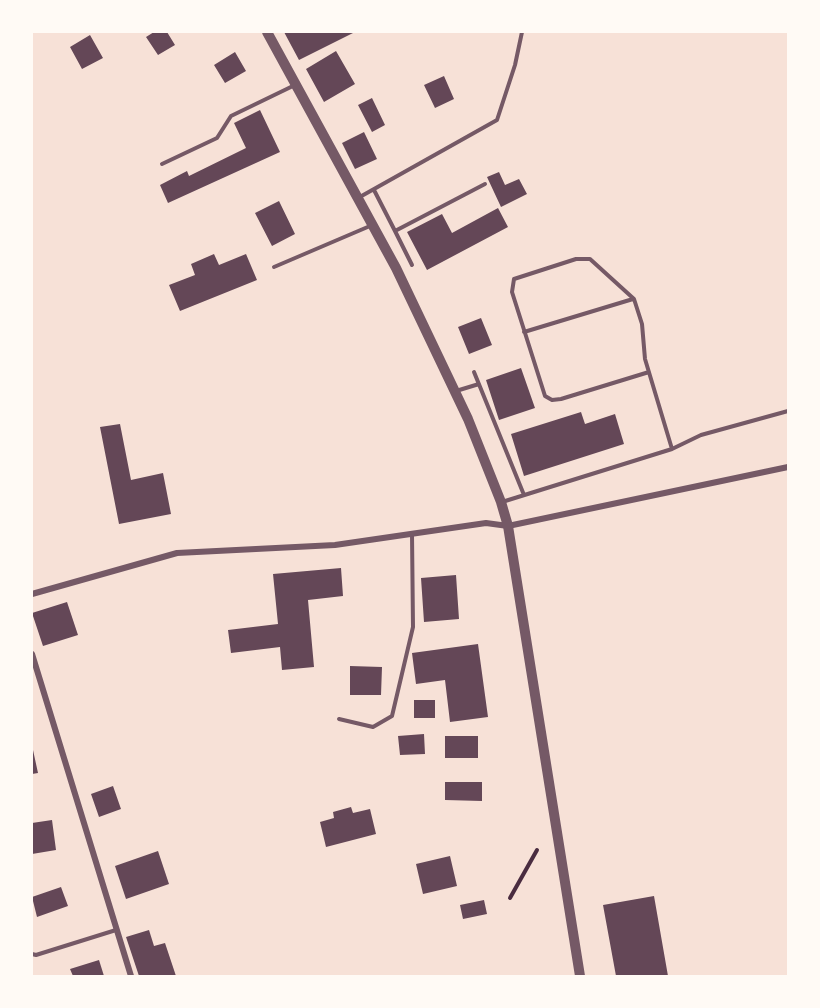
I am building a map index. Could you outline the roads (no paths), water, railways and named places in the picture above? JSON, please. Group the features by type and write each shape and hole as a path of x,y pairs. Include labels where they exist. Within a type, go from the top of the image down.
{"street":[{"path":"267,32 396,268 455,392 501,502 508,526 580,976"},
{"path":"32,594 177,553 335,544 486,523 508,526 789,467"},
{"path":"32,654 131,976"}],"lane":[{"path":"357,198 497,120 515,66 522,32"},
{"path":"162,164 217,138 231,116 296,85"},
{"path":"395,231 484,184"},
{"path":"374,190 412,265"},
{"path":"274,267 372,225"},
{"path":"648,372 552,400 545,396 511,285 514,279 576,260 590,259 634,299 642,324 648,372 672,450"},
{"path":"524,332 634,299"},
{"path":"474,372 524,495"},
{"path":"455,392 479,384"},
{"path":"501,502 672,450 701,435 789,411"},
{"path":"339,719 373,727 392,716 412,627 412,534"},
{"path":"32,954 36,955 116,930"}]}
